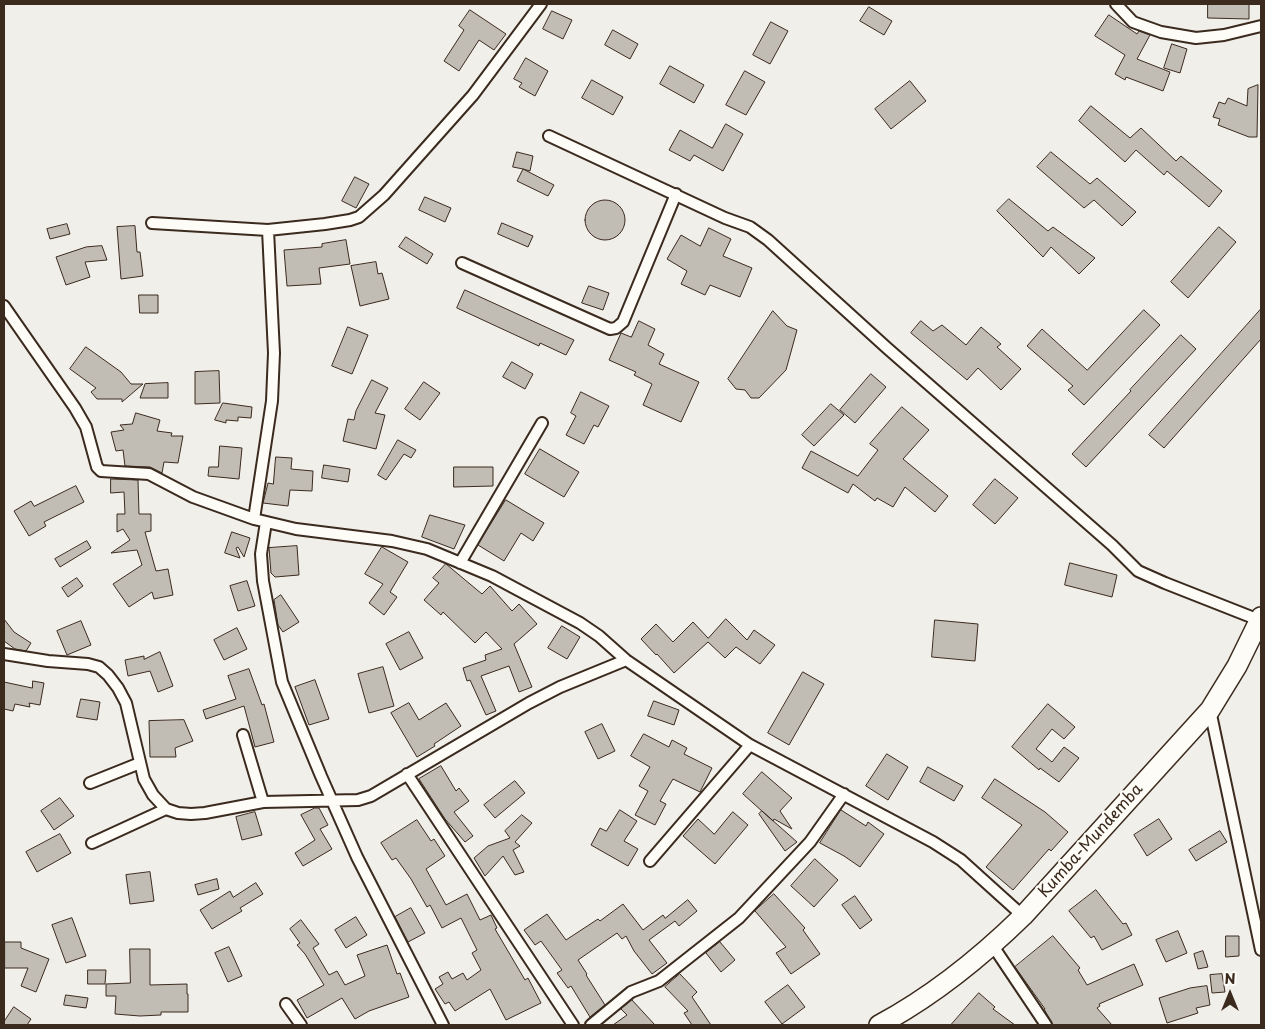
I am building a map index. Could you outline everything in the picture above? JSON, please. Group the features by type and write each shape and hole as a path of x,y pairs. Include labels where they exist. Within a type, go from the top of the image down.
{"highway":[{"name":"Kumba-Mundemba","path":"878,1025 910,1008 946,984 993,946 1023,916 1210,710 1237,666 1260,619"}],"street":[{"path":"152,224 268,230 350,220 359,217 367,212 384,195 474,95 541,4"},
{"path":"1116,4 1133,22 1161,32 1196,38 1224,35 1261,26"},
{"path":"549,136 725,218 750,227 768,240 887,348 1112,545 1138,571 1165,584 1260,619"},
{"path":"462,263 610,329 616,328 623,322 676,194"},
{"path":"254,519 272,401 274,353 268,230"},
{"path":"4,306 75,408 86,427 98,470 152,474 193,497 254,519 296,529 392,540 427,549 492,576 580,623 599,636 626,660 750,744 933,842 961,860 1023,916"},
{"path":"460,563 542,423"},
{"path":"266,522 261,554 263,581 282,682 357,858 443,1025"},
{"path":"4,654 99,667 118,688 126,703 144,779 149,787 166,809 178,813 191,814 263,802 358,800 371,796 560,687 626,660"},
{"path":"1210,710 1261,950"},
{"path":"242,735 263,802"},
{"path":"650,861 750,744"},
{"path":"90,783 140,763"},
{"path":"407,774 573,1025"},
{"path":"591,1025 631,992 659,981 738,918 810,842 844,794"},
{"path":"92,842 166,809"},
{"path":"993,946 1046,1025"},
{"path":"286,1004 301,1025"}],"building":[{"path":"1208,4 1249,4 1249,19 1208,18"},
{"path":"869,7 892,21 884,35 860,21"},
{"path":"470,10 506,34 494,50 479,40 459,71 444,61 464,30 459,26"},
{"path":"552,11 572,20 563,39 543,29"},
{"path":"1109,15 1137,34 1139,31 1150,35 1137,59 1170,72 1163,91 1126,77 1125,80 1115,74 1125,55 1095,36"},
{"path":"771,22 788,31 770,64 753,55"},
{"path":"613,30 638,44 630,59 605,45"},
{"path":"1172,44 1187,49 1180,73 1164,68"},
{"path":"526,58 548,71 535,96 519,87 522,83 514,79"},
{"path":"670,66 704,85 694,103 660,84"},
{"path":"745,71 765,82 746,115 726,105"},
{"path":"592,80 623,97 613,115 582,98"},
{"path":"910,81 926,101 891,129 875,109"},
{"path":"1258,85 1257,137 1249,137 1218,125 1220,119 1213,117 1219,102 1225,104 1228,98 1247,106 1248,89"},
{"path":"1091,106 1130,138 1141,128 1176,161 1181,156 1222,191 1209,207 1167,171 1164,175 1136,150 1125,162 1079,121"},
{"path":"726,124 743,134 723,171 694,155 690,161 669,150 680,130 712,148"},
{"path":"517,152 533,156 530,171 513,167"},
{"path":"1051,152 1090,184 1097,178 1136,212 1122,226 1094,200 1084,208 1037,167"},
{"path":"523,169 554,185 548,196 517,181"},
{"path":"355,177 369,184 356,208 342,201"},
{"path":"425,197 451,208 445,222 419,210"},
{"path":"1009,199 1048,231 1053,227 1095,258 1079,274 1051,247 1043,257 997,211"},
{"path":"605,200 619,206 625,220 619,234 605,240 591,234 585,220 591,206"},
{"path":"502,223 533,236 528,247 498,234"},
{"path":"67,224 70,234 50,239 47,229"},
{"path":"135,226 137,252 140,252 143,276 121,279 117,227"},
{"path":"1219,227 1236,242 1188,298 1171,282"},
{"path":"709,228 731,239 723,256 752,268 740,297 710,285 705,295 681,284 687,271 667,259 681,235 700,246"},
{"path":"406,237 433,254 427,264 399,247"},
{"path":"346,240 350,264 319,268 321,284 287,286 284,250 322,247 322,244"},
{"path":"102,246 107,260 85,262 90,277 66,285 56,257 86,247"},
{"path":"376,262 378,274 382,273 389,299 360,306 351,266"},
{"path":"589,286 609,293 603,310 582,303"},
{"path":"465,290 574,340 566,355 540,343 539,346 457,308"},
{"path":"139,295 158,295 158,313 140,313"},
{"path":"1261,309 1261,339 1164,448 1149,435"},
{"path":"1144,310 1160,325 1084,405 1068,390 1073,386 1027,346 1042,329 1087,370"},
{"path":"773,311 787,326 797,330 786,370 759,398 751,398 745,390 736,389 728,379"},
{"path":"639,321 655,329 648,345 664,354 659,364 699,382 681,422 643,405 652,384 634,375 636,372 609,360 621,333 631,337"},
{"path":"921,321 933,331 942,325 966,345 981,327 1001,344 997,347 1021,369 1001,390 978,368 967,380 911,333"},
{"path":"348,327 368,335 352,374 332,366"},
{"path":"1181,335 1196,349 1086,467 1072,454"},
{"path":"86,347 121,372 131,384 143,384 122,402 122,399 97,399 91,392 96,388 70,369"},
{"path":"512,362 533,374 525,389 503,377"},
{"path":"219,371 220,403 195,404 195,372"},
{"path":"871,374 886,387 855,423 840,410"},
{"path":"372,380 388,388 375,413 385,415 376,449 343,441 348,419 354,420 356,411"},
{"path":"424,382 440,393 420,420 405,409"},
{"path":"168,383 168,398 140,398 145,384"},
{"path":"581,392 609,406 598,427 594,425 584,444 566,435 576,416 571,413"},
{"path":"223,403 252,407 251,418 238,417 238,421 226,420 226,423 215,420"},
{"path":"831,404 844,415 814,446 802,435"},
{"path":"902,407 929,430 903,459 948,496 935,512 905,487 893,507 877,498 875,501 853,484 848,493 802,468 811,451 858,476 878,450 870,444"},
{"path":"136,413 160,420 157,431 172,433 171,436 183,436 178,463 164,462 162,473 150,467 125,466 123,450 116,451 111,432 124,430 120,425 132,424"},
{"path":"398,440 416,450 411,458 404,454 386,480 378,475"},
{"path":"220,446 242,448 239,479 208,476 209,467 218,467"},
{"path":"540,449 579,472 564,497 525,474"},
{"path":"276,457 292,458 291,469 313,471 312,491 290,490 288,506 263,503 268,483 273,484"},
{"path":"324,465 350,469 348,482 322,478"},
{"path":"454,467 493,467 493,486 454,487"},
{"path":"111,479 138,480 139,514 151,514 151,531 145,532 156,571 168,569 173,595 154,599 152,592 129,607 113,584 142,565 137,550 111,553 130,540 123,529 117,532 117,514 125,514 124,492 111,493"},
{"path":"995,479 1018,498 995,524 973,505"},
{"path":"76,486 84,502 44,522 46,526 29,536 14,511 31,501 34,506"},
{"path":"506,500 544,523 533,541 521,533 504,561 478,545"},
{"path":"430,515 465,525 454,549 422,537"},
{"path":"232,532 250,538 244,557 238,547 236,548 240,558 225,553"},
{"path":"87,541 91,548 60,567 55,559"},
{"path":"297,546 299,575 275,577 271,573 269,548"},
{"path":"382,547 408,562 390,592 397,597 384,615 369,603 383,584 365,574"},
{"path":"1070,563 1117,575 1112,597 1065,585"},
{"path":"446,564 482,594 490,586 512,611 519,604 537,624 514,644 532,687 519,692 509,666 481,676 496,711 486,715 470,680 467,681 463,668 486,660 485,655 502,649 486,632 475,643 443,612 441,615 424,600 439,583 433,578"},
{"path":"77,578 83,586 68,597 62,588"},
{"path":"247,581 255,606 238,611 230,586"},
{"path":"281,595 299,622 283,632 278,625 274,600"},
{"path":"4,619 14,632 31,643 26,651 15,649 4,641"},
{"path":"726,619 747,640 754,630 775,645 760,664 736,647 725,658 708,642 674,673 641,639 656,624 673,642 693,622 708,638"},
{"path":"935,620 978,624 975,661 932,657"},
{"path":"81,621 91,645 67,655 57,631"},
{"path":"562,626 580,637 567,659 548,648"},
{"path":"237,628 247,649 224,660 214,640"},
{"path":"409,632 423,658 400,670 386,644"},
{"path":"160,652 173,686 158,692 150,671 128,676 125,660 144,656 144,659"},
{"path":"383,667 394,706 369,713 358,674"},
{"path":"249,669 262,705 264,704 274,742 255,747 244,706 206,719 203,710 236,699 228,676"},
{"path":"803,672 824,684 789,745 768,733"},
{"path":"315,680 329,719 309,725 295,687"},
{"path":"33,681 44,683 40,705 29,703 30,707 15,704 13,711 4,709 4,682 32,688"},
{"path":"81,699 100,702 97,720 77,717"},
{"path":"654,701 679,710 674,725 648,716"},
{"path":"409,703 419,720 446,703 461,726 417,757 391,713"},
{"path":"1048,704 1075,727 1064,739 1052,729 1036,749 1052,762 1064,747 1079,758 1059,782 1040,768 1039,770 1012,747"},
{"path":"184,720 193,741 175,748 176,757 150,757 149,721"},
{"path":"602,724 615,751 598,759 585,732"},
{"path":"644,734 669,747 672,740 687,748 684,754 712,768 700,792 673,779 660,801 666,804 655,825 635,815 648,791 639,786 650,767 631,756"},
{"path":"887,754 908,767 888,800 866,786"},
{"path":"441,766 456,791 459,788 469,801 454,812 473,836 465,842 445,819 419,779"},
{"path":"928,767 963,786 954,801 920,782"},
{"path":"762,772 792,798 780,811 792,829 774,819 773,821 743,794"},
{"path":"995,779 1045,812 1068,832 1051,851 1049,849 1013,890 986,867 1022,825 982,798"},
{"path":"515,781 525,793 495,818 484,805"},
{"path":"60,798 74,816 54,830 41,811"},
{"path":"319,808 328,825 320,829 332,849 303,866 295,853 315,840 301,815"},
{"path":"620,810 637,821 624,841 638,849 628,866 591,845 600,828 606,831"},
{"path":"841,810 866,826 868,822 884,834 860,867 820,843"},
{"path":"762,811 797,842 785,851 759,814"},
{"path":"255,812 262,835 242,840 236,817"},
{"path":"733,812 748,825 715,864 683,836 698,819 714,834"},
{"path":"522,815 532,823 515,842 520,846 513,850 524,872 515,875 503,856 485,876 474,858 488,846 510,838 505,831"},
{"path":"1159,819 1172,839 1147,856 1134,835"},
{"path":"417,820 431,841 434,839 445,856 426,869 446,905 467,894 480,920 491,915 497,928 495,929 525,980 528,978 541,1003 506,1020 490,989 455,1011 449,1002 445,1004 435,989 443,984 439,977 448,972 452,979 463,973 467,980 481,970 472,953 477,950 461,918 442,928 430,905 427,907 396,858 392,860 381,843"},
{"path":"1220,831 1227,842 1196,861 1189,850"},
{"path":"60,834 71,853 37,872 26,852"},
{"path":"815,859 838,880 814,907 791,886"},
{"path":"150,872 154,901 130,904 126,875"},
{"path":"217,879 219,889 198,895 195,885"},
{"path":"256,883 263,894 240,908 242,911 212,929 200,910 230,891 233,897"},
{"path":"1096,890 1123,924 1126,923 1132,935 1102,950 1094,936 1091,938 1069,911"},
{"path":"774,894 805,928 803,930 820,954 791,974 776,953 786,947 755,911"},
{"path":"855,896 872,920 860,929 842,905"},
{"path":"688,900 697,911 679,926 675,921 649,940 667,963 652,974 634,951 626,936 622,939 617,933 578,960 605,1005 590,1017 571,986 568,988 557,973 562,970 541,941 535,945 524,930 547,914 566,940 598,919 600,921 623,904 643,930 663,915 665,918"},
{"path":"411,908 425,933 408,942 395,917"},
{"path":"356,917 367,935 346,948 335,930"},
{"path":"72,918 86,956 66,963 52,925"},
{"path":"301,920 319,944 313,948 329,975 337,971 345,985 365,976 357,955 387,945 397,974 400,973 409,997 369,1011 355,1019 342,998 307,1018 297,1000 324,985 305,954 297,945 300,943 290,929"},
{"path":"1178,931 1187,953 1166,962 1156,940"},
{"path":"1053,936 1080,968 1078,970 1087,985 1134,964 1143,985 1099,1004 1100,1006 1097,1008 1112,1025 1053,1025 1045,1009 1015,967"},
{"path":"1226,936 1239,936 1239,956 1226,957"},
{"path":"5,942 21,942 21,948 49,959 36,992 21,986 28,968 5,968"},
{"path":"720,942 735,960 721,972 706,953"},
{"path":"229,947 242,976 228,982 215,953"},
{"path":"130,949 150,949 150,985 187,984 188,1012 161,1012 161,1015 140,1016 115,1014 116,996 106,996 106,984 130,983"},
{"path":"1203,951 1208,967 1198,969 1194,954"},
{"path":"88,970 106,970 105,984 88,984"},
{"path":"680,974 697,992 692,997 711,1025 692,1025 684,1013 688,1011 665,987"},
{"path":"1222,974 1225,992 1212,993 1210,975"},
{"path":"788,985 805,1007 782,1024 765,1002"},
{"path":"1207,986 1210,1005 1196,1008 1198,1013 1167,1023 1159,998 1190,988"},
{"path":"979,993 995,1007 993,1009 1015,1025 951,1025"},
{"path":"66,995 88,998 86,1008 64,1005"},
{"path":"632,1000 655,1025 613,1025 627,1015 621,1009"},
{"path":"14,1007 31,1019 27,1025 4,1025"}]}
